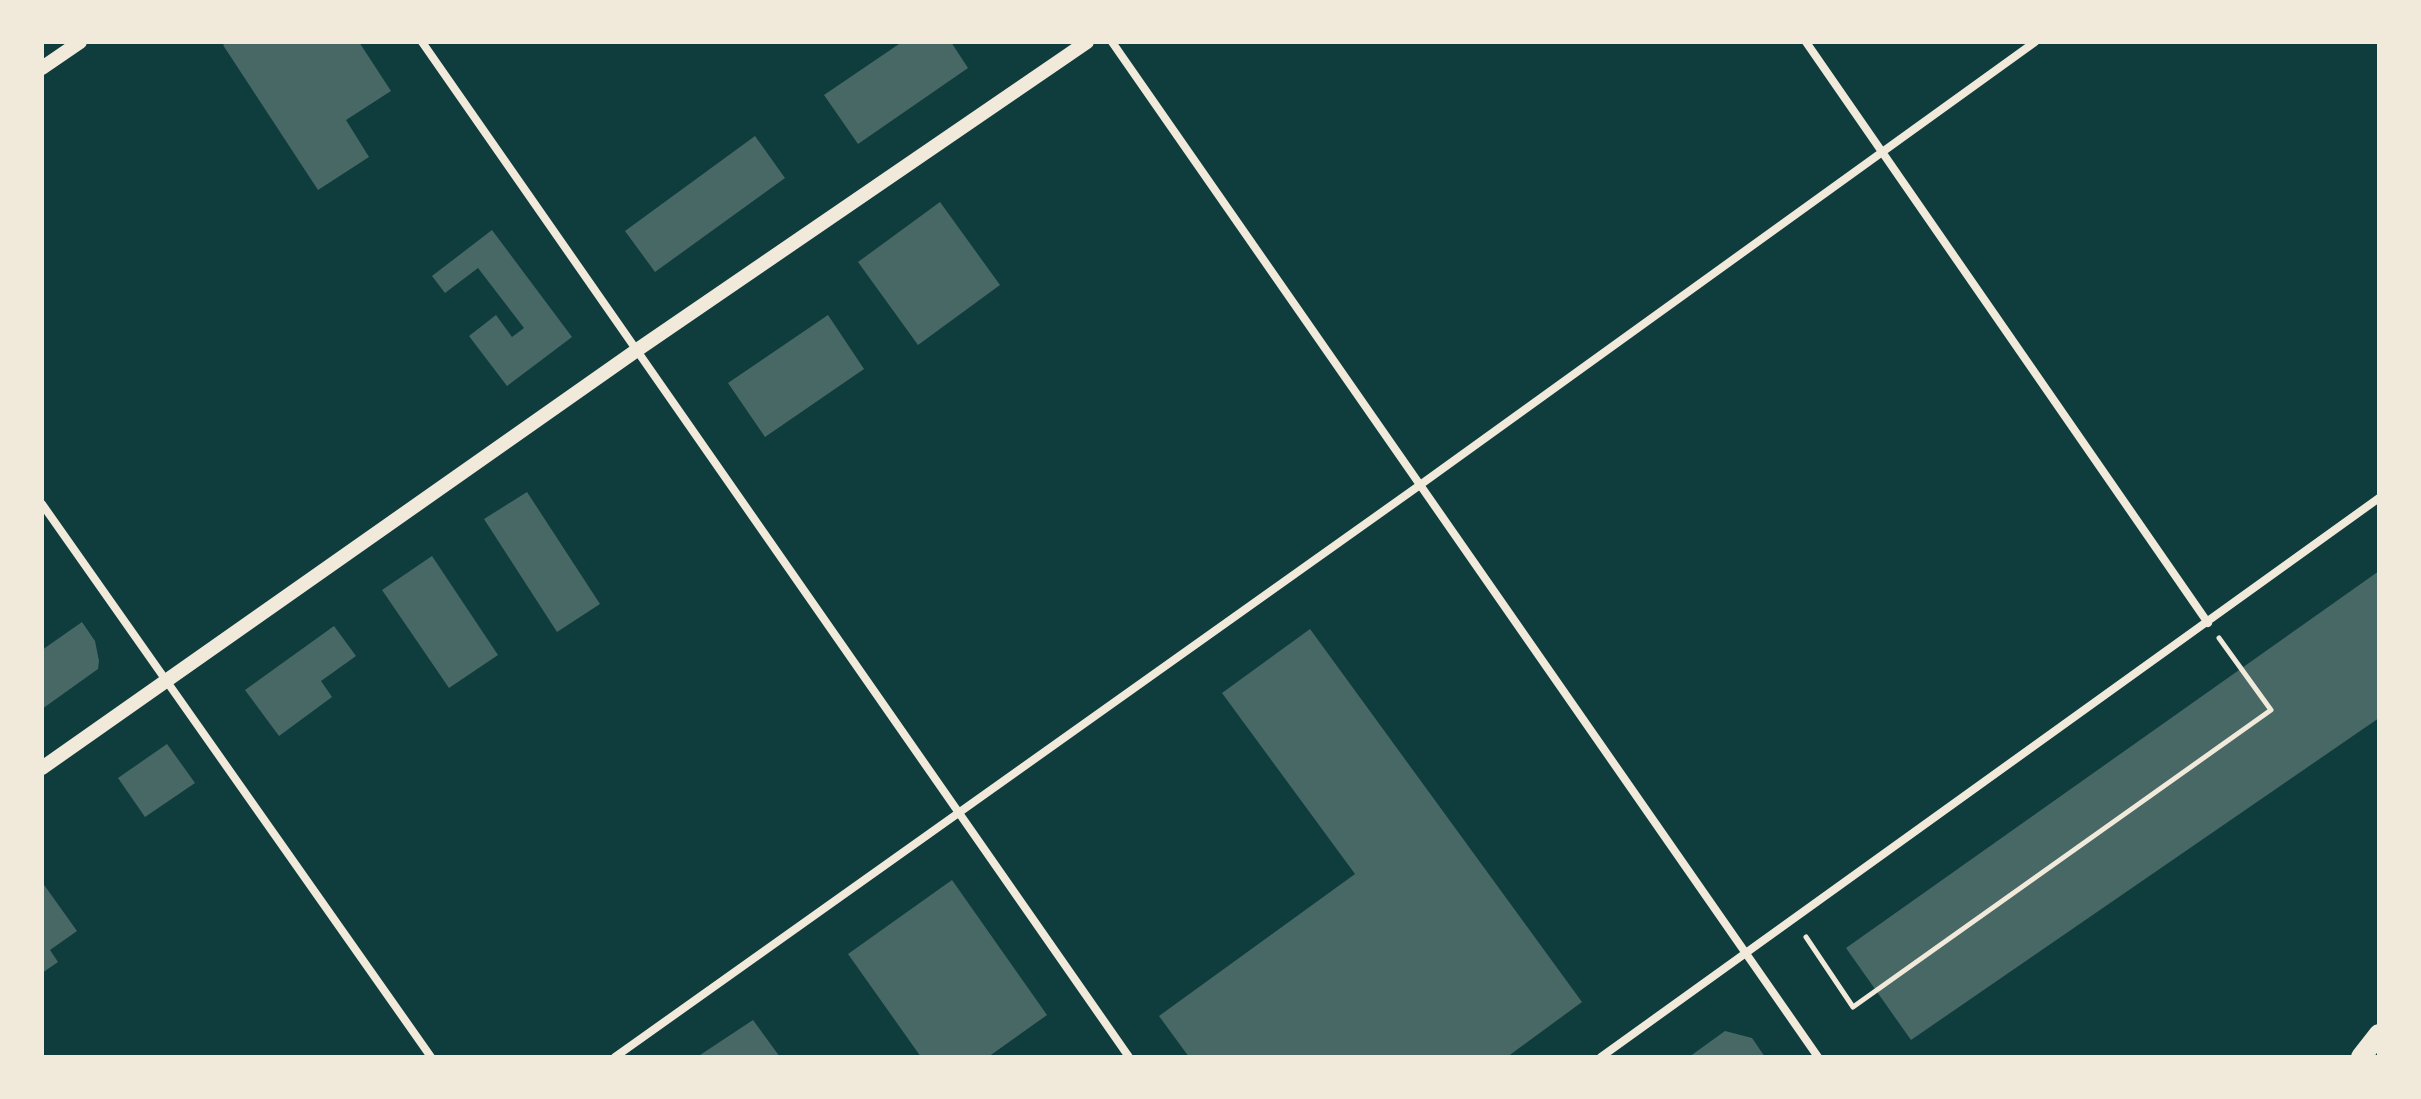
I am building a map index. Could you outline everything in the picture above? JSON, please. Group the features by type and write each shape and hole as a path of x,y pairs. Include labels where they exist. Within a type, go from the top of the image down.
{"main road":[{"path":"2361,1057 2379,1034"}],"street":[{"path":"42,68 80,42"},
{"path":"422,42 1129,1057"},
{"path":"42,768 637,350 1087,42"},
{"path":"1112,42 1818,1057"},
{"path":"1806,42 2208,623"},
{"path":"615,1057 1420,485 2035,42"},
{"path":"1601,1057 2379,498"},
{"path":"42,504 431,1057"}],"path":[{"path":"1794,920 1853,1007 2271,710 2208,623"}],"building":[{"path":"227,42 359,42 391,91 346,120 369,157 318,190 223,45"},
{"path":"902,42 951,42 968,68 858,144 824,95"},
{"path":"755,136 785,178 655,272 625,231"},
{"path":"940,202 1000,285 918,345 858,262"},
{"path":"492,230 572,337 507,386 469,336 496,315 512,337 524,328 478,268 445,293 432,276"},
{"path":"828,315 864,369 765,437 728,383"},
{"path":"527,492 600,604 557,632 484,519"},
{"path":"432,556 498,655 449,688 382,590"},
{"path":"2379,571 2379,718 1911,1040 1846,948"},
{"path":"82,622 95,641 98,669 42,709 42,650"},
{"path":"334,626 356,656 321,681 332,697 279,736 245,690"},
{"path":"1310,629 1582,1002 1507,1057 1189,1057 1159,1016 1355,874 1222,693"},
{"path":"167,744 195,783 145,817 118,778"},
{"path":"952,880 1047,1015 988,1057 921,1057 848,954"},
{"path":"42,882 77,931 50,950 58,962 42,973"},
{"path":"753,1020 780,1057 697,1057"},
{"path":"1725,1031 1752,1038 1765,1057 1689,1057"}]}
